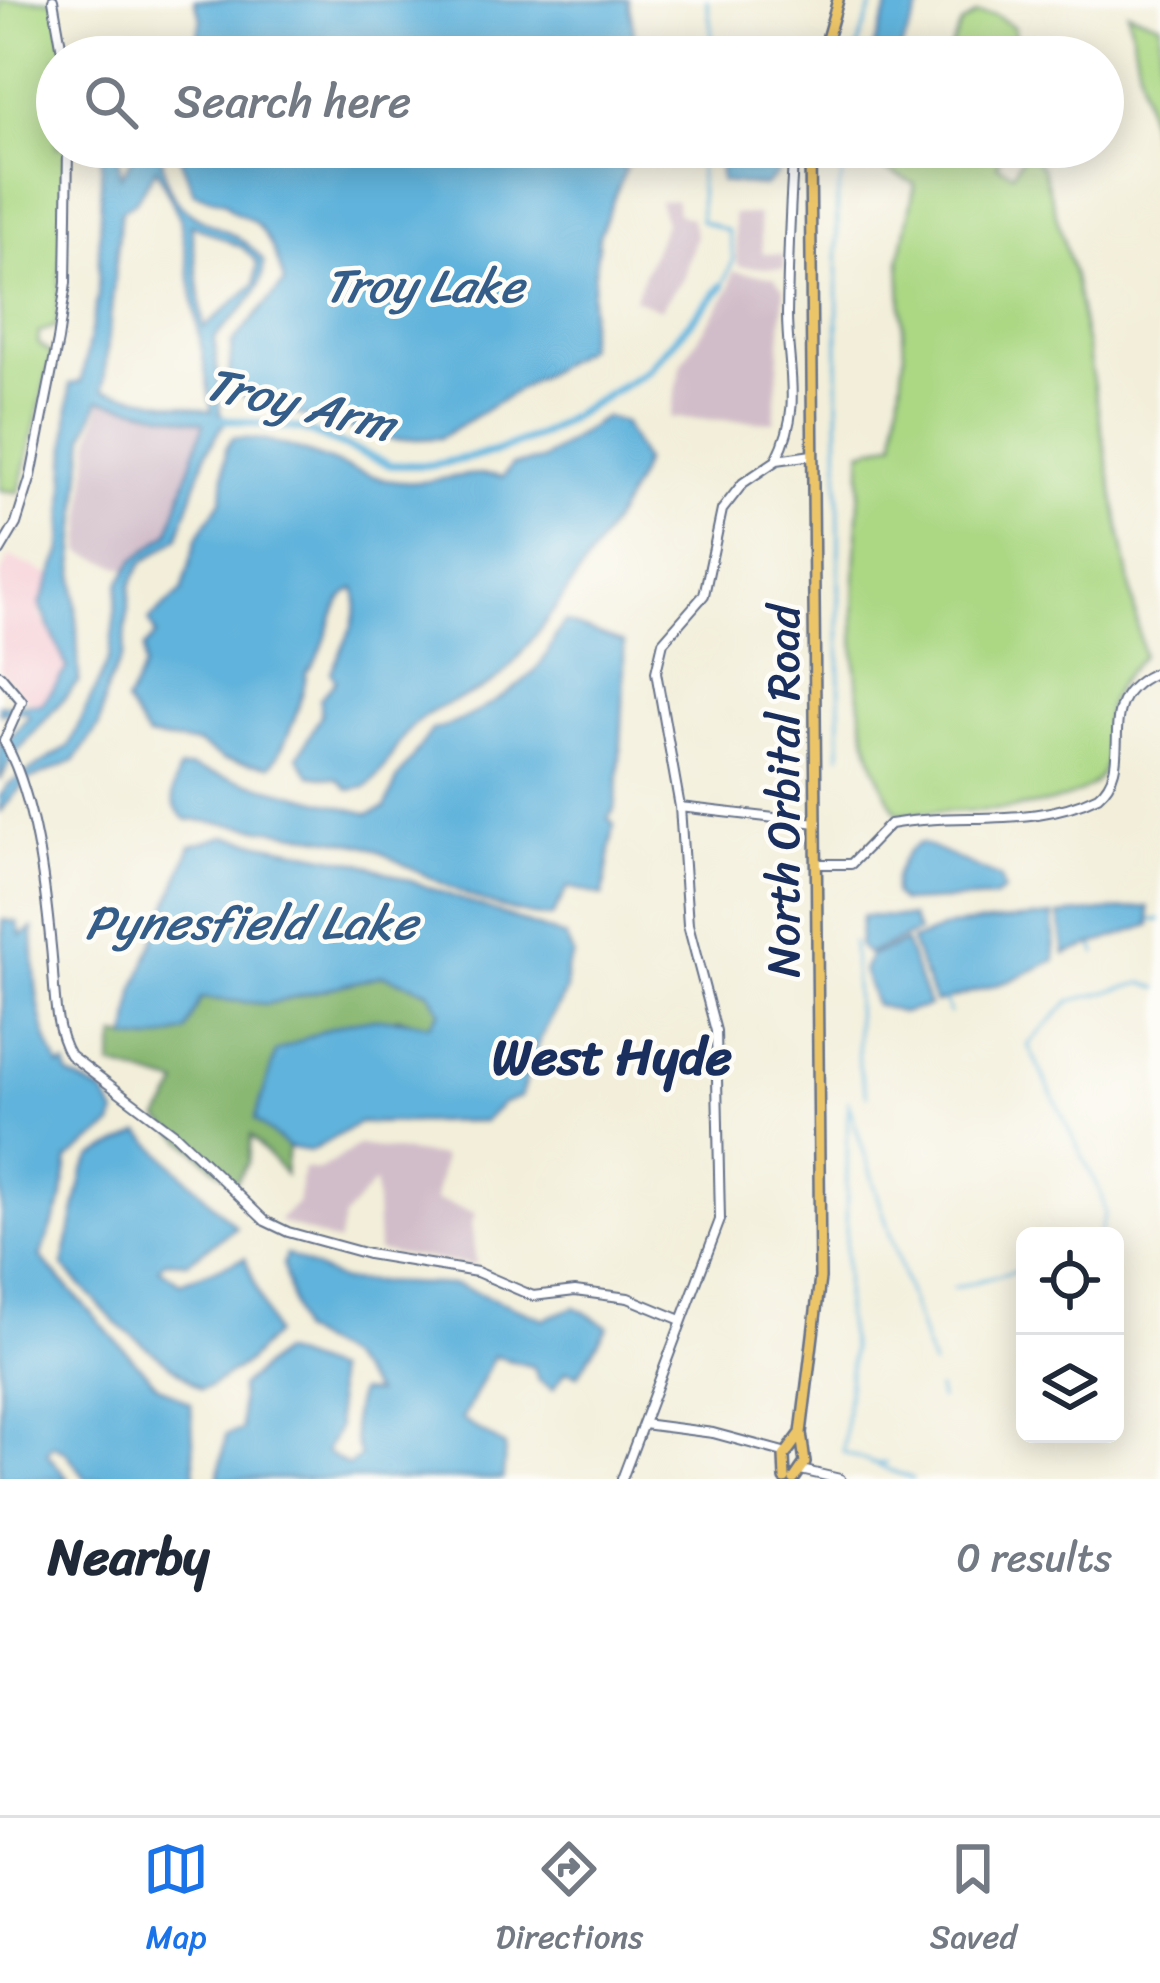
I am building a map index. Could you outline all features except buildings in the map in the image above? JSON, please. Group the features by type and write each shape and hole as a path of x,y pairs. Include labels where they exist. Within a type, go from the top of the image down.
{"main road":[{"path":"828,36 838,0"},
{"name":"North Orbital Road","path":"800,1467 820,1278 818,864 806,455 810,168"},
{"name":"North Orbital Road","path":"786,1463 801,1432"},
{"path":"786,1463 800,1467"},
{"path":"786,1463 800,1467"}],"street":[{"path":"53,0 59,36"},
{"path":"0,551 16,524 32,476 58,340 66,283 68,168"},
{"path":"777,460 796,397 788,334 793,168"},
{"path":"785,442 806,455"},
{"path":"622,1479 667,1372 681,1320 718,1229 716,1031 688,925 680,807 656,672 662,642 704,595 722,510 743,483 777,460 806,455"},
{"path":"818,864 851,864 890,824 980,816 1018,819 1098,796 1115,769 1117,717 1124,698 1132,686 1160,671"},
{"path":"0,676 16,692 22,708 4,741 25,784 49,919 60,1038 70,1055 175,1134 265,1221 368,1254 477,1272 533,1296 574,1291 613,1295 681,1320"},
{"path":"680,807 817,823"},
{"path":"643,1424 713,1433 766,1448 786,1463"},
{"path":"800,1467 840,1479"}],"shaded area":[{"path":"676,200 677,213 691,218 696,235 683,279 660,309 634,299 665,223 659,201"},
{"path":"733,214 758,215 763,253 784,255 785,269 738,266"},
{"path":"733,271 774,277 784,290 774,422 670,418 682,363 730,289"},
{"path":"101,401 204,423 169,533 128,570 81,552 90,443"},
{"path":"10,557 50,575 39,614 64,652 66,667 42,704 31,704 0,670 0,576"},
{"path":"359,1145 443,1157 435,1200 476,1213 472,1223 476,1266 378,1251 375,1182 344,1217 338,1243 278,1221 297,1203 303,1168 319,1170"}],"green space":[{"path":"0,0 56,0 64,36 36,36 36,168 67,168 57,326 39,332 38,343 52,354 19,492 0,490"},
{"path":"1128,12 1160,23 1160,178"},
{"path":"976,14 995,15 1014,27 1015,36 956,36 961,25"},
{"path":"883,168 1003,168 1013,173 1016,168 1042,168 1074,277 1143,656 1112,697 1106,717 1105,765 1094,783 1046,803 898,813 878,774 865,732 854,638 862,451 895,442 904,355 900,259 915,184"},
{"path":"383,975 428,991 440,1011 429,1026 397,1017 255,1120 288,1147 285,1174 251,1136 248,1162 234,1185 159,1119 179,1085 111,1066 116,1036 150,1041 201,998 267,1004"}],"water":[{"path":"194,0 628,0 634,32 633,36 198,36 201,18"},
{"path":"891,0 923,0 907,36 878,36"},
{"path":"101,168 119,168 120,177 126,168 156,168 164,168 174,196 186,209 233,235 264,262 254,295 215,338 220,414 227,419 207,451 178,538 142,563 131,584 123,655 107,687 99,726 74,761 26,781 0,812 0,797 9,784 69,746 109,659 119,584 133,561 169,533 204,423 99,400 85,436 74,561 79,681 10,760 0,781 0,742 4,745 29,716 26,711 0,713 0,705 42,704 67,668 40,605 62,550 70,384 81,382 98,296","holes":["156,168 180,218 212,411 103,390 121,211 136,201","191,224 243,248 257,262 255,284 204,328"]},
{"name":"Troy Lake","path":"184,168 626,168 599,236 586,348 440,438 392,440 245,398 229,377 232,343 284,283 271,244 257,225 225,202 194,193"},
{"path":"720,168 778,168 764,186 721,182"},
{"path":"605,417 623,422 643,461 603,537 502,675 416,723 366,787 349,790 338,779 310,775 298,757 321,715 320,699 336,680 331,672 354,620 355,588 333,615 320,652 306,672 282,748 270,766 223,759 199,744 147,737 126,703 144,668 144,648 156,635 149,620 182,591 197,538 222,499 226,449 233,438 295,448 393,481 420,482 475,474 503,477 512,465 542,460"},
{"path":"565,622 624,643 619,767 615,809 608,818 614,825 603,896 568,887 552,917 529,914 458,891 370,847 187,820 176,809 173,790 179,769 191,768 369,814 385,808 398,778 432,730 461,720 513,689 539,665"},
{"name":"Pynesfield Lake","path":"225,836 361,863 565,937 573,955 566,970 566,991 541,1037 520,1097 503,1103 484,1121 359,1123 311,1151 288,1147 255,1120 276,1052 350,1022 385,1019 429,1025 440,1011 429,991 383,975 267,1004 201,998 186,1032 150,1041 128,1039 134,992 191,846"},
{"path":"921,843 1000,878 1004,891 994,898 902,902 895,896 897,873 909,851"},
{"path":"1148,907 1150,925 1065,954 1059,915"},
{"path":"862,916 911,917 918,932 867,954 859,946"},
{"path":"1053,916 1055,960 1009,981 935,1003 911,941 950,926"},
{"path":"3,920 17,922 21,936 33,928 41,1018 60,1067 66,1065 68,1075 103,1093 116,1114 112,1126 68,1159 62,1201 40,1257 157,1385 191,1404 195,1479 86,1479 66,1452 53,1445 47,1453 68,1479 0,1479"},
{"path":"905,942 929,1006 902,1013 875,1004 863,970 870,956"},
{"path":"141,1133 236,1227 188,1262 166,1261 159,1268 180,1283 245,1258 274,1334 247,1362 209,1387 201,1389 116,1323 63,1266 83,1172 92,1157"},
{"path":"286,1254 342,1281 457,1285 544,1319 575,1307 608,1326 578,1375 566,1371 553,1389 538,1380 534,1367 494,1356 462,1420 505,1446 503,1479 218,1479 226,1435 242,1430 240,1387 280,1352 334,1371 338,1428 326,1452 348,1466 360,1457 354,1408 359,1392 375,1393 346,1358 299,1331 283,1264"}],"waterway":[{"path":"707,0 712,36"},
{"path":"861,36 874,0"},
{"path":"700,168 701,221 728,231 734,259 722,286"},
{"path":"840,755 837,198 844,168"},
{"name":"Troy Arm","path":"223,419 302,429 391,465 434,465 495,452 542,434 647,371 722,286"},
{"path":"1152,920 1160,920"},
{"path":"853,942 859,1067 867,1095"},
{"path":"1094,947 1096,953"},
{"path":"1101,1227 1105,1214 1101,1194 1028,1045 1070,1001 1143,983 1158,988"},
{"path":"945,1000 949,1013"},
{"path":"848,1101 845,1315 852,1350 843,1452 913,1479"},
{"path":"849,1105 932,1366"},
{"path":"953,1288 1016,1270"},
{"path":"938,1389 940,1399"},
{"path":"871,1464 887,1463"}],"district":[{"name":"West Hyde","path":"612,1056"}]}
